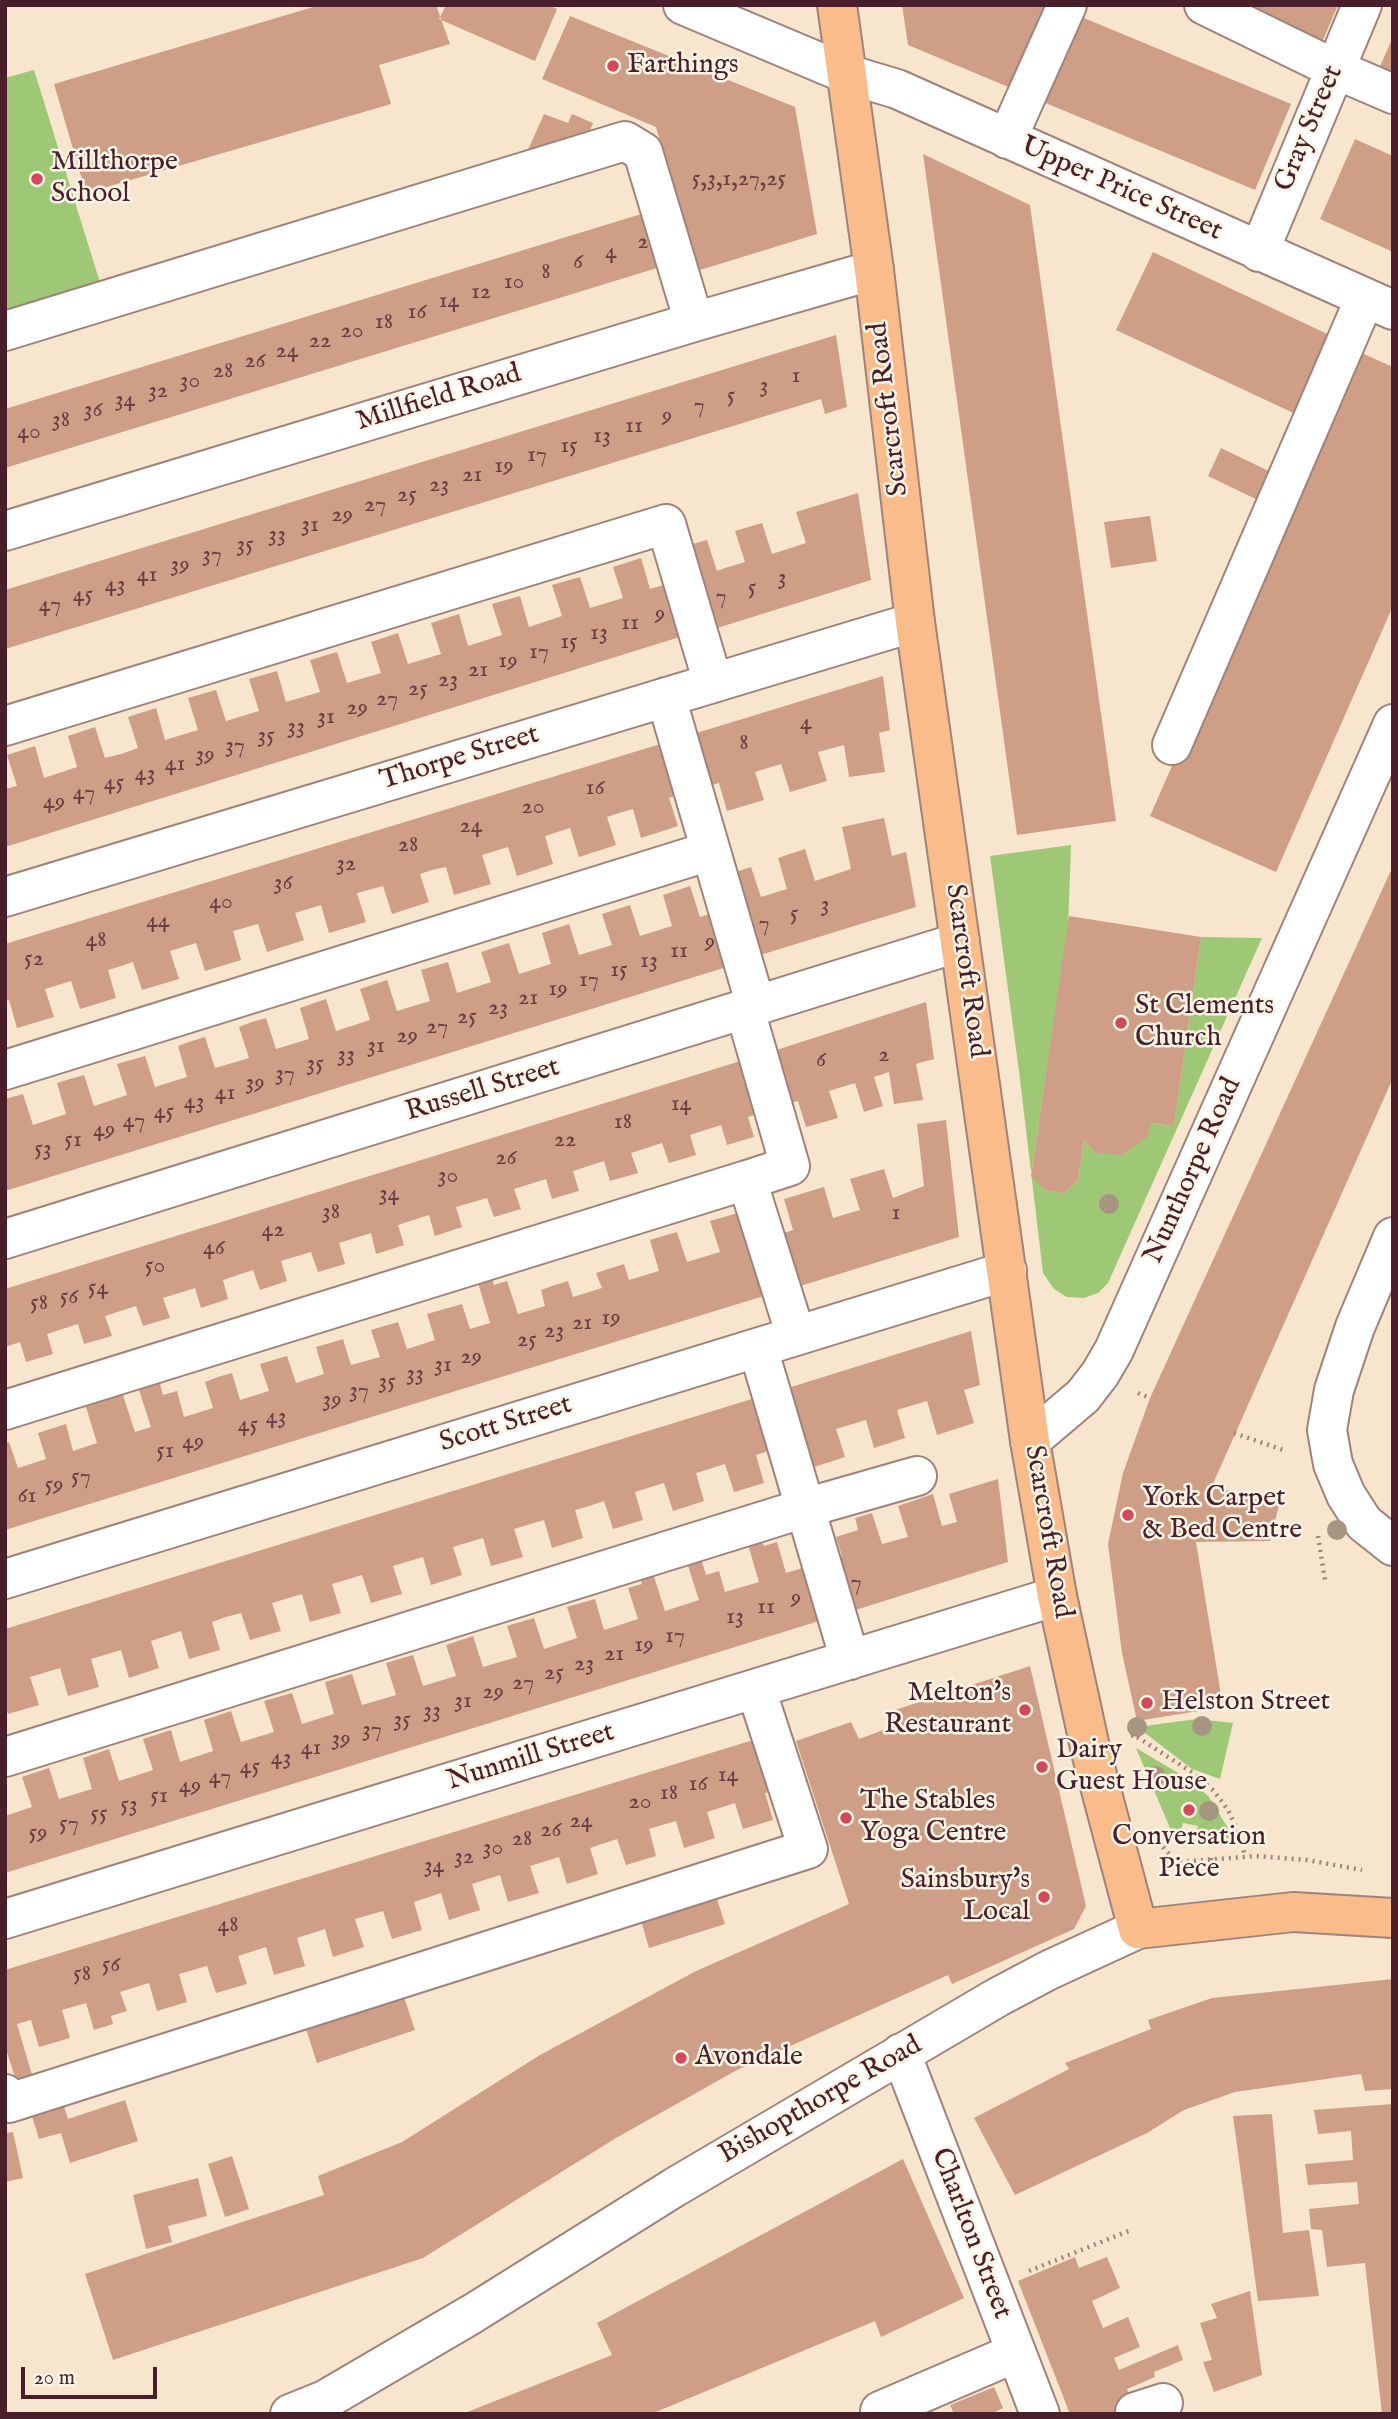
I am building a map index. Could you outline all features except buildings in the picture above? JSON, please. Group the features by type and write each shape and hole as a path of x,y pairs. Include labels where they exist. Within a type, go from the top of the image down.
{"main road":[{"name":"Scarcroft Road","path":"837,5 874,270 915,622 1030,1441 1057,1596 1094,1765 1138,1929"},
{"name":"Bishopthorpe Road","path":"1138,1929 1293,1912 1393,1918"}],"street":[{"name":"Upper Price Street","path":"683,5 847,74 897,89 1379,304"},
{"path":"1007,139 1067,5"},
{"path":"1204,5 1393,94"},
{"name":"Gray Street","path":"1259,252 1362,5"},
{"path":"5,331 625,141 643,152 694,322"},
{"name":"Millfield Road","path":"5,531 874,270"},
{"path":"1172,745 1379,304"},
{"path":"5,726 666,524 713,683"},
{"name":"Thorpe Street","path":"5,897 915,622"},
{"path":"5,1410 790,1166 710,851 666,697"},
{"name":"Nunthorpe Road","path":"1030,1441 1083,1396 1114,1350 1393,724"},
{"path":"5,1070 710,851"},
{"name":"Russell Street","path":"5,1239 960,942"},
{"path":"747,1180 796,1336"},
{"path":"1393,1237 1355,1327 1338,1378 1327,1430 1334,1464 1346,1495 1364,1523 1393,1546"},
{"name":"Scott Street","path":"5,1579 1007,1271"},
{"path":"758,1348 849,1660"},
{"path":"5,1757 805,1508 918,1476"},
{"name":"Nunmill Street","path":"5,1919 1057,1596"},
{"path":"5,2094 9,2104 808,1849 756,1689"},
{"name":"Bishopthorpe Road","path":"290,2414 325,2400 472,2314 675,2187 901,2053 1025,1983 1138,1929"},
{"name":"Charlton Street","path":"901,2053 1040,2414"},
{"path":"880,2411 1015,2353"}],"path":[{"path":"1125,1736 1134,1735 1193,1773 1214,1791 1228,1810 1245,1856"},
{"path":"1120,1867 1245,1856 1307,1860 1370,1873"},
{"path":"990,2287 1131,2230"}],"green space":[{"name":"Millthorpe School","path":"34,70 102,289 5,318 5,78"},
{"path":"1071,845 1068,927 1031,1174 990,856"},
{"path":"1201,937 1262,938 1108,1283 1098,1293 1084,1298 1067,1297 1054,1289 1043,1273 1031,1175 1045,1190 1064,1193 1078,1180 1084,1140 1095,1153 1151,1123 1174,1126"},
{"path":"1197,1719 1233,1723 1220,1779 1192,1769 1137,1727"},
{"path":"1136,1748 1192,1781 1209,1797 1228,1828 1228,1838 1197,1833 1198,1826 1183,1823 1181,1830 1170,1828"}],"place":[{"name":"Farthings","path":"613,66"},
{"name":"Millthorpe School","path":"37,179"},
{"name":"St Clements Church","path":"1121,1023"},
{"name":"York Carpet & Bed Centre","path":"1128,1515"},
{"name":"Helston Street","path":"1147,1703"},
{"name":"Melton's Restaurant","path":"1025,1710"},
{"name":"Dairy Guest House","path":"1042,1767"},
{"name":"Conversation Piece","path":"1189,1810"},
{"name":"The Stables Yoga Centre","path":"846,1818"},
{"name":"Sainsbury's Local","path":"1044,1897"},
{"name":"Avondale","path":"681,2058"}]}
